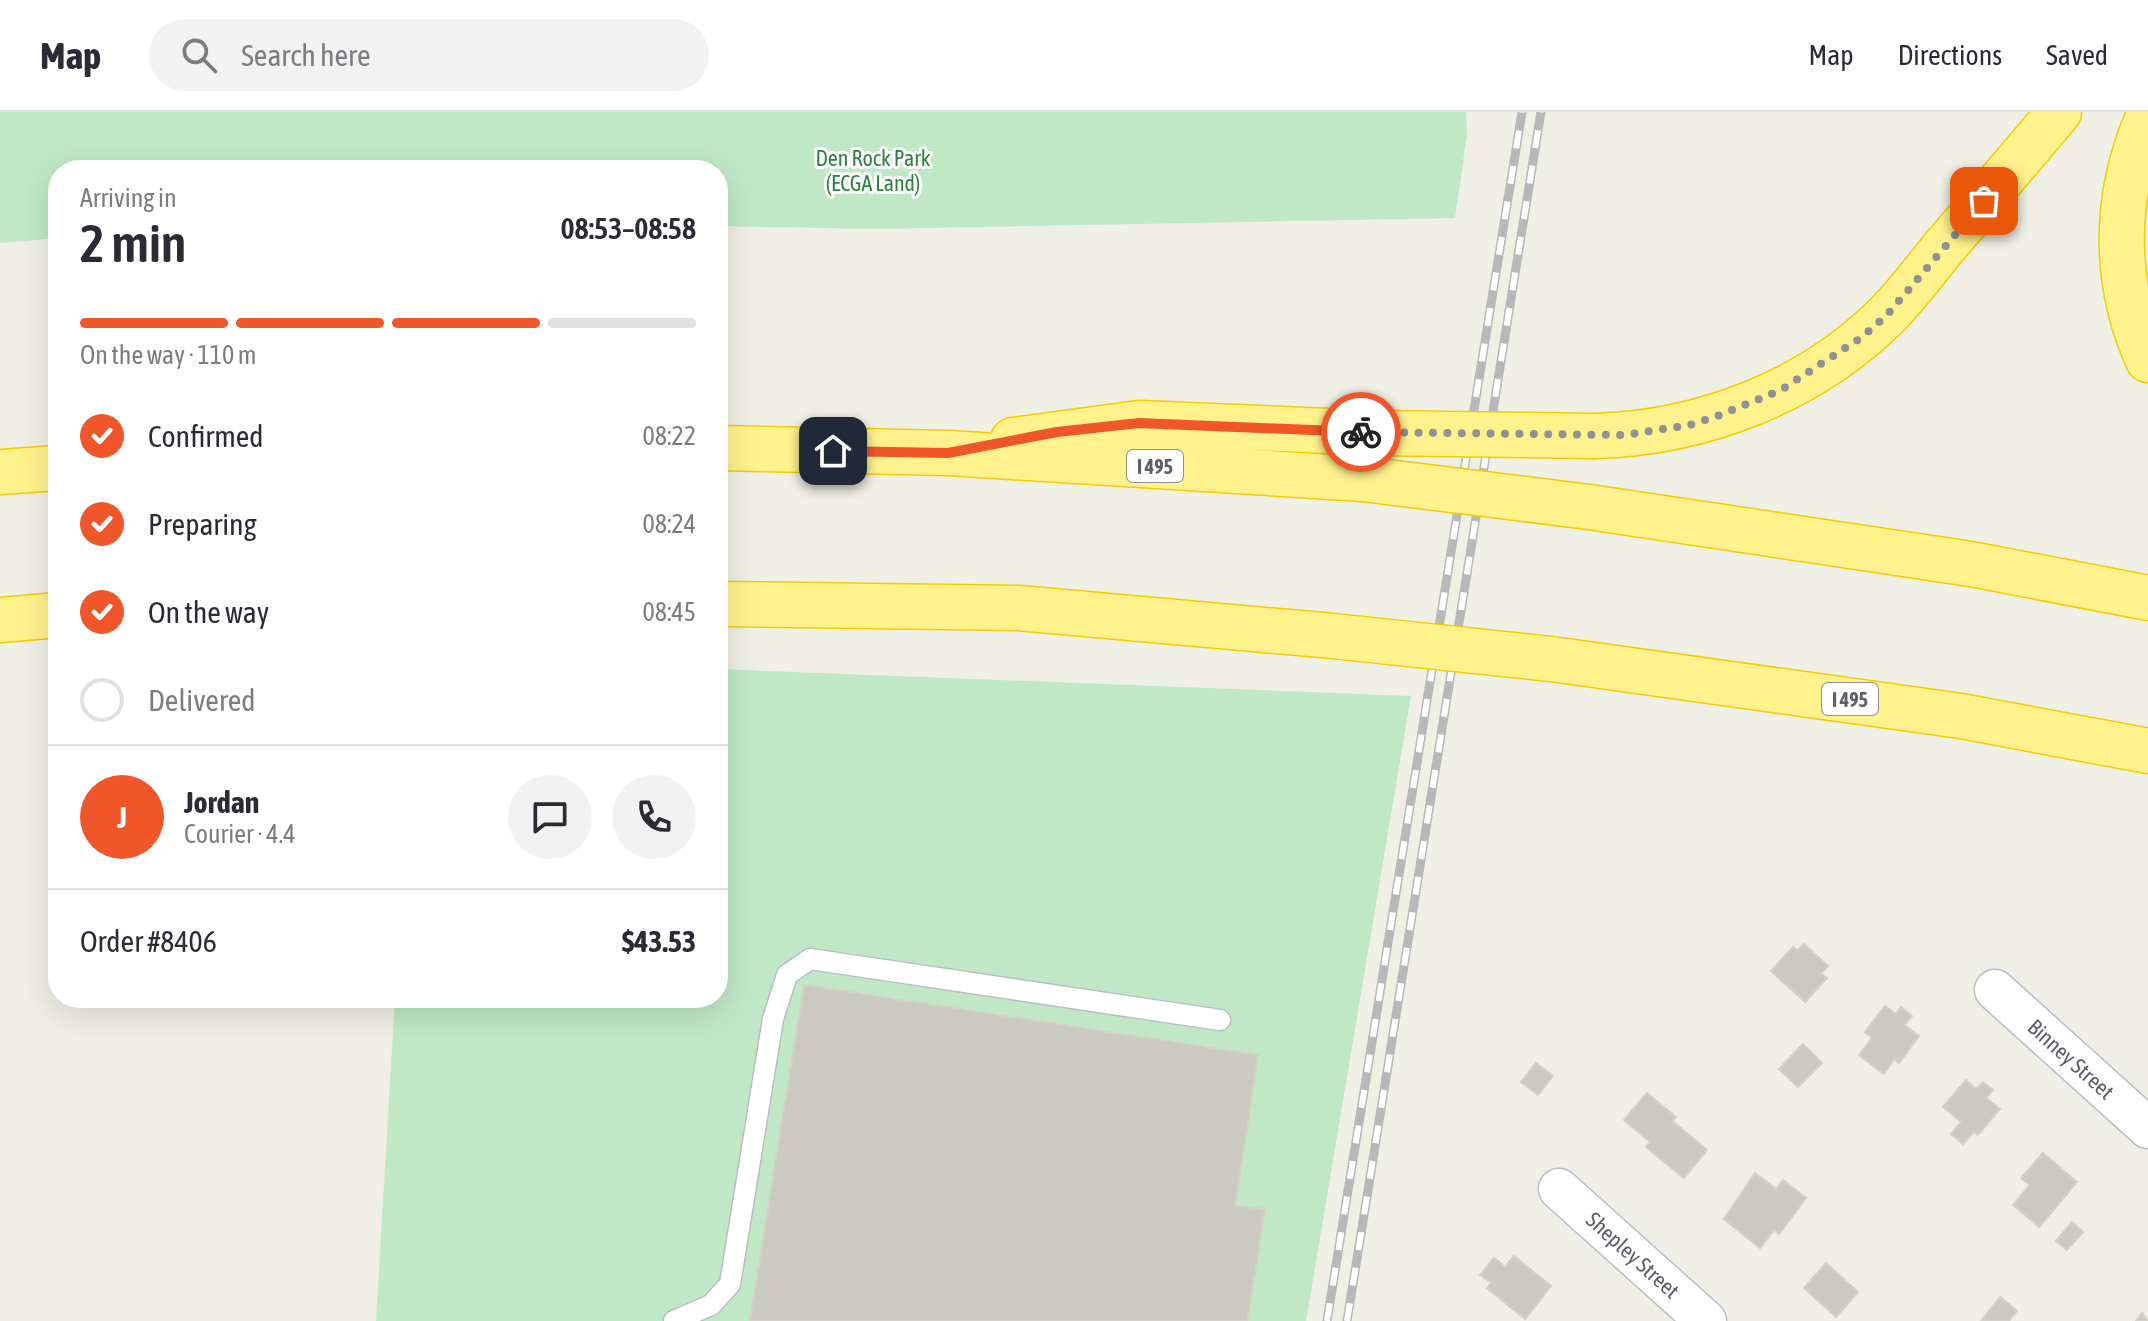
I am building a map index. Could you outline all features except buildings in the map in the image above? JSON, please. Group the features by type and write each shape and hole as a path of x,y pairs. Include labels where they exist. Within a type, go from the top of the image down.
{"highway":[{"path":"948,453 1057,432 1139,423 1375,433 1595,436 1656,431 1720,415 1781,390 1837,356 1887,315 2059,112"},
{"path":"2148,117 2130,165 2120,220 2126,287 2148,360"},
{"name":"I 495","path":"728,448 948,453 1363,479 1589,507 1971,564 2148,598"},
{"path":"0,472 48,469"},
{"name":"I 495","path":"728,604 1018,608 1333,636 1551,659 1961,716 2148,751"},
{"path":"0,620 48,616"}],"street":[{"name":"Binney Street","path":"1995,990 2148,1128"},
{"name":"Shepley Street","path":"1559,1189 1706,1321"}],"lane":[{"path":"674,1321 711,1305 730,1284 773,1019 787,975 810,959 1220,1020"}],"green space":[{"name":"Den Rock Park (ECGA Land)","path":"0,112 1466,112 1467,135 1455,218 873,229 728,226 728,160 48,160 48,239 0,243"},
{"path":"728,669 1411,696 1306,1321 376,1321 394,1008 728,1008"}],"railway":[{"path":"1327,1321 1522,112"},
{"path":"1347,1321 1541,112"}],"way so far":[{"path":"1361,432 1624,435 1690,425 1720,415 1781,390 1862,337 1887,315 1984,201"}],"route":[{"path":"833,451 948,453 1057,432 1139,423 1361,432"}]}
